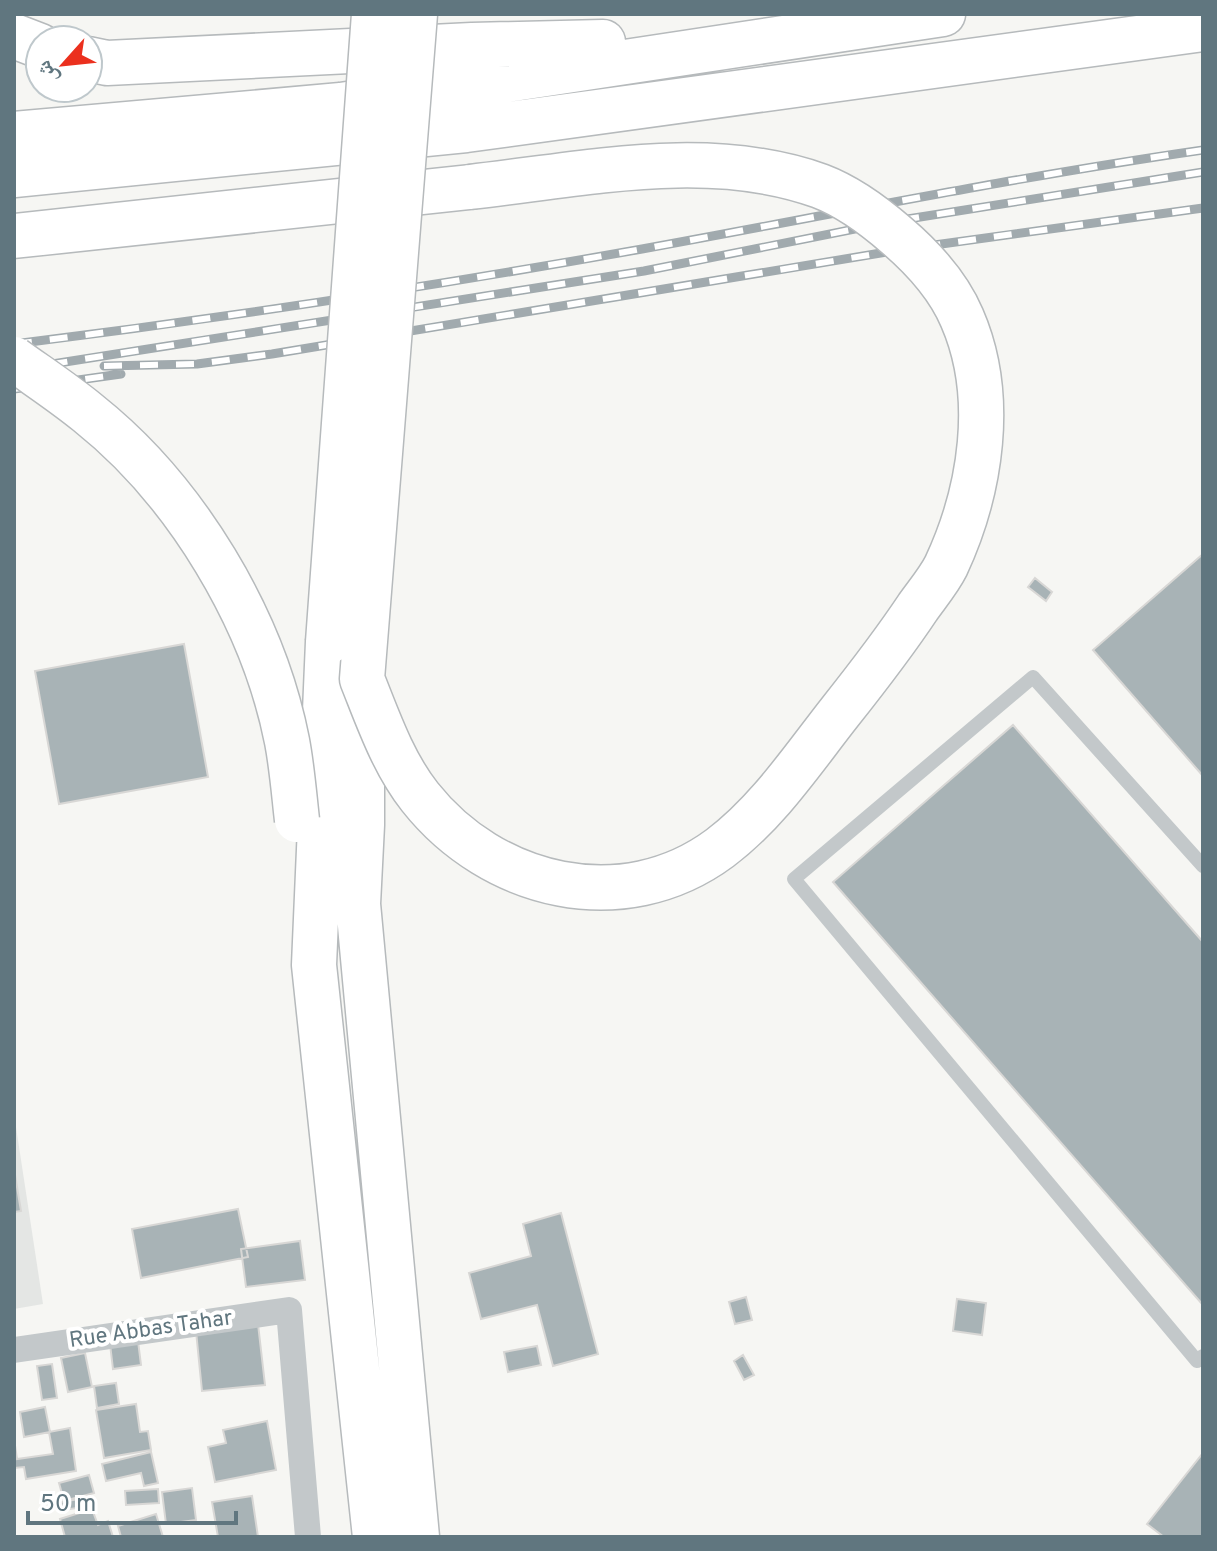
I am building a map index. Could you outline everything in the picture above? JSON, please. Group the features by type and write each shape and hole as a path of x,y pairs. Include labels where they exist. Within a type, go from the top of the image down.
{"highway":[{"path":"374,14 328,642 308,820 314,965 375,1537"},
{"path":"415,14 362,679 362,825 358,904 417,1537"},
{"path":"104,62 469,65 774,40 943,14"},
{"path":"14,175 466,130 1203,29"},
{"path":"14,134 341,105 469,65"},
{"path":"14,236 627,169 710,164 774,173 822,187 866,209 917,253 946,289 963,319 979,375 981,439 973,489 944,569 873,670 802,761 744,829 716,851 679,871 636,884 590,887 543,881 502,866 453,833 418,795 388,743 362,679"},
{"path":"14,359 90,414 144,467 186,517 227,578 263,655 308,820"}],"street":[{"name":"Rue Abbas Tahar","path":"14,1350 289,1310 308,1537"}],"lane":[{"path":"1203,866 1033,677 794,879 1197,1361 1203,1356"}],"shaded area":[{"path":"14,1114 43,1304 14,1309"}],"building":[{"path":"1203,554 1203,776 1093,650"},
{"path":"1035,578 1052,592 1046,601 1028,587"},
{"path":"184,644 208,777 59,804 35,671"},
{"path":"1013,725 1203,942 1203,1305 833,882"},
{"path":"14,1169 21,1211 14,1212"},
{"path":"238,1209 248,1257 141,1278 132,1229"},
{"path":"561,1213 598,1354 553,1366 537,1305 481,1319 469,1273 531,1256 523,1224"},
{"path":"300,1241 305,1280 246,1287 241,1249"},
{"path":"746,1297 752,1320 735,1324 729,1302"},
{"path":"957,1299 986,1303 982,1335 953,1331"},
{"path":"258,1324 265,1385 202,1391 196,1331"},
{"path":"138,1341 141,1365 113,1369 110,1344"},
{"path":"537,1346 541,1365 508,1372 504,1352"},
{"path":"85,1353 92,1387 68,1392 61,1358"},
{"path":"743,1355 754,1375 744,1380 734,1361"},
{"path":"52,1364 57,1398 42,1400 37,1366"},
{"path":"116,1383 119,1404 97,1408 94,1386"},
{"path":"136,1404 140,1432 148,1431 151,1450 104,1458 96,1410"},
{"path":"45,1407 50,1432 24,1437 20,1412"},
{"path":"267,1421 276,1470 215,1482 208,1447 226,1443 223,1430"},
{"path":"70,1428 76,1471 26,1479 24,1467 14,1468 14,1439 17,1459 53,1454 49,1432"},
{"path":"151,1452 158,1483 144,1486 141,1473 106,1481 102,1464"},
{"path":"1203,1453 1203,1537 1164,1537 1147,1524"},
{"path":"89,1475 94,1493 64,1501 59,1483"},
{"path":"192,1488 196,1520 166,1524 162,1492"},
{"path":"158,1489 159,1503 126,1505 125,1491"},
{"path":"252,1496 258,1537 218,1537 212,1502"},
{"path":"91,1497 92,1506 63,1510 61,1502"},
{"path":"92,1509 98,1525 108,1521 113,1537 65,1537 60,1519"},
{"path":"156,1514 163,1537 121,1537 118,1526"}],"railway":[{"path":"14,344 486,276 992,184 1203,150"},
{"path":"14,370 644,271 895,221 1203,172"},
{"path":"104,366 197,364 272,354 905,249 1203,208"},
{"path":"14,389 121,374"}]}
